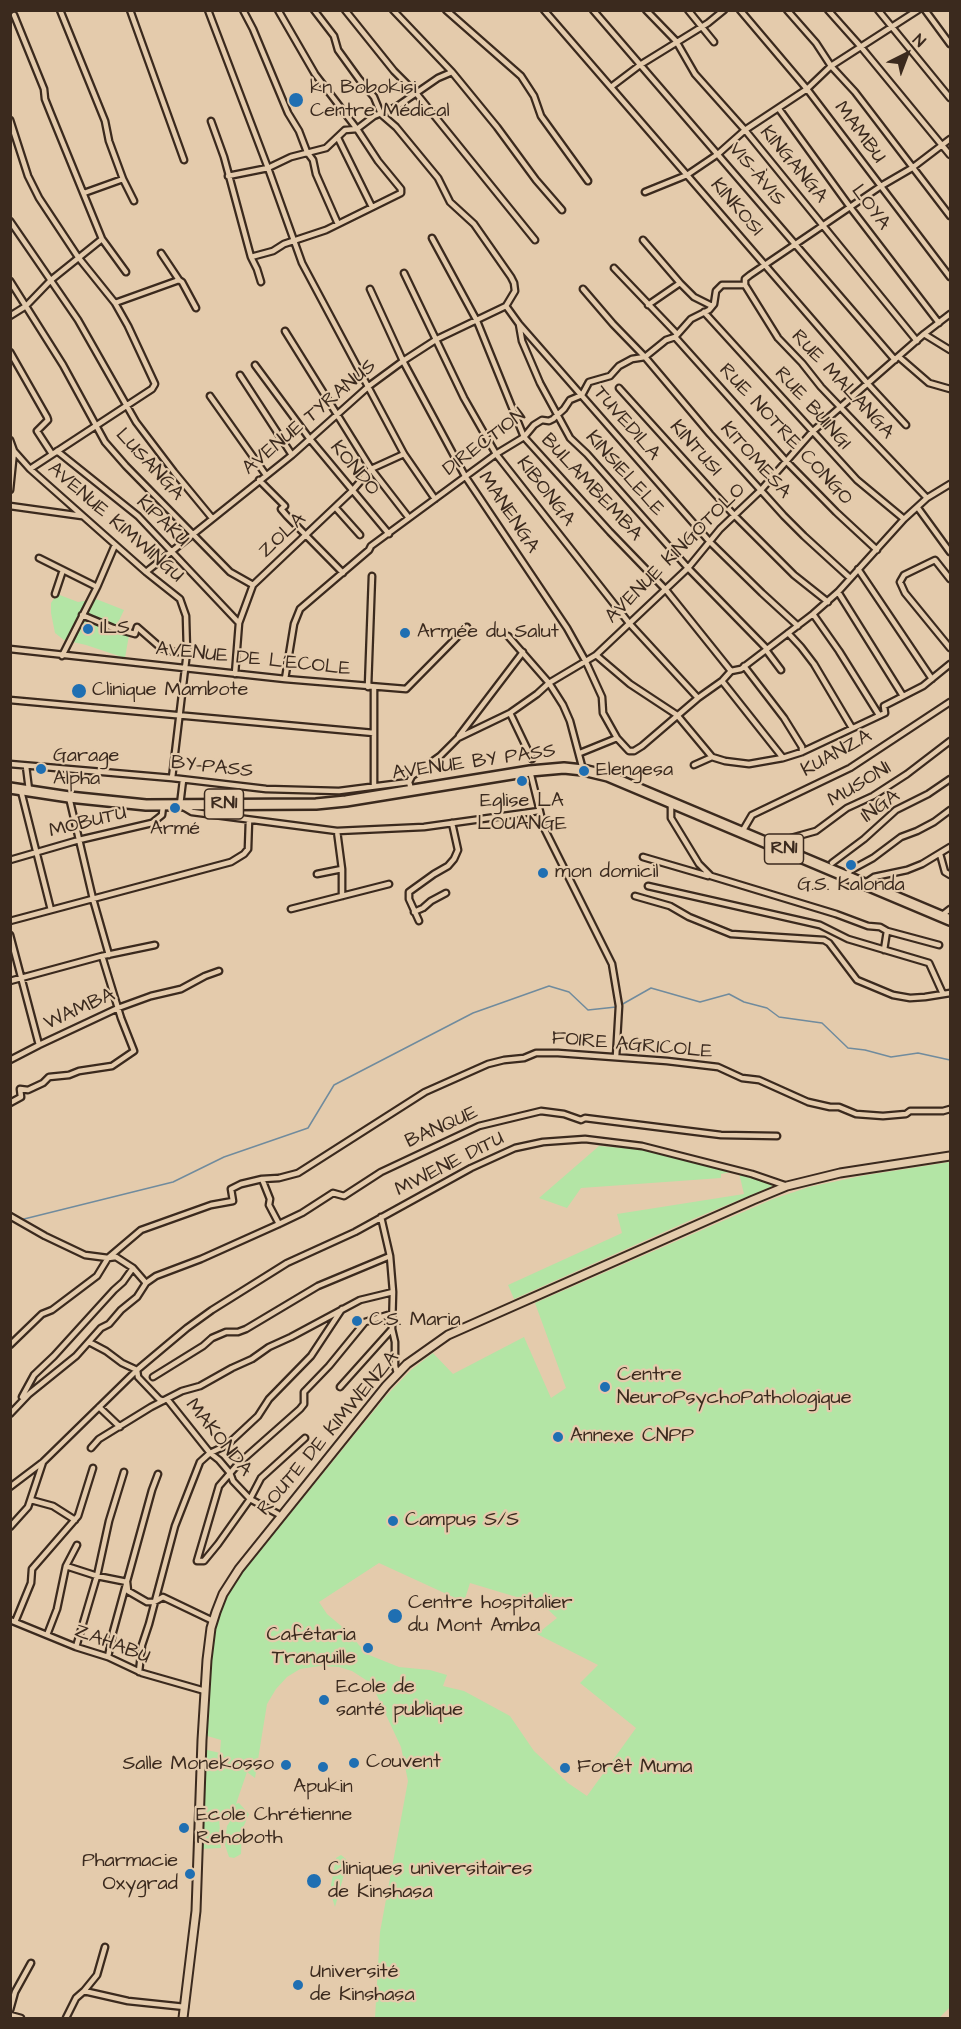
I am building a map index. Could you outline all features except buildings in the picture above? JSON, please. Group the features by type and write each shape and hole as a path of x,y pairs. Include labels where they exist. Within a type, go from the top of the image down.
{"highway":[{"name":"AVENUE BY PASS","path":"20,790 69,797 163,805 316,804 410,786 530,771 564,768 584,770 608,776 946,918"}],"street":[{"path":"60,10 105,121 109,141 123,179 134,201"},
{"path":"130,10 184,160"},
{"path":"208,10 302,263 404,454 435,500"},
{"path":"243,10 253,28 288,113 313,160 316,174 338,224"},
{"path":"251,257 273,251 294,240 314,235 400,195 401,191 315,74 278,10"},
{"path":"314,10 334,36 338,50 374,97 381,114 396,127 438,178 450,202 474,224 514,283 515,291 506,306"},
{"path":"345,10 394,71 416,93 535,240"},
{"path":"393,10 452,72 562,210"},
{"path":"446,10 521,76 534,96 541,116 588,181"},
{"name":"KINKOSI","path":"544,10 906,425"},
{"name":"VIS-ÀVIS","path":"593,10 795,245 897,358 929,383 951,389"},
{"name":"KINGANGA","path":"646,10 676,41 695,74 745,130 917,341"},
{"path":"688,10 714,42"},
{"path":"611,87 640,65 702,27 724,10"},
{"name":"MAMBU","path":"740,10 807,89 951,278"},
{"path":"787,10 816,43 831,66 855,92 951,216"},
{"path":"828,10 951,155"},
{"path":"878,10 951,98"},
{"path":"645,192 687,175 718,154 745,130 807,89 831,66 918,10"},
{"path":"924,10 951,44"},
{"path":"14,15 45,89 45,99 102,239 126,272"},
{"path":"228,176 268,168 307,152 317,152 326,148 345,130 357,129 438,78 452,72"},
{"name":"LOYA","path":"779,109 850,207 939,323"},
{"path":"10,120 28,176 39,198 78,257 115,303 155,381 152,389 30,469"},
{"path":"211,121 224,157 251,257 261,282"},
{"path":"338,138 372,207"},
{"path":"745,285 746,279 765,265 880,186 912,168 951,139"},
{"path":"84,193 123,179"},
{"path":"10,221 78,320 126,406 155,448 212,518"},
{"name":"BULAMBEMBA","path":"432,238 477,321 524,437 666,590 731,670"},
{"path":"10,316 26,306 51,280 102,239"},
{"path":"643,240 694,297 712,306"},
{"path":"161,253 182,282 196,308"},
{"name":"RUE NOTRE CONGO","path":"614,268 786,461 877,550"},
{"name":"KIBONGA","path":"404,273 464,398 496,454 628,623 698,698"},
{"path":"115,303 179,280"},
{"name":"LUSANGA","path":"10,281 63,365 105,442 230,572 254,585"},
{"path":"648,305 680,283"},
{"name":"DIRECTION","path":"285,679 296,616 306,603 343,573 370,546 496,454 524,437 531,427 540,421 549,421 558,415 570,400 582,395 589,382 610,376 619,366 632,359 645,357 676,335 691,318 712,306 716,291 722,285 745,285"},
{"name":"RUE MALANGA","path":"745,285 778,338 841,409 927,498"},
{"name":"MANENGA","path":"370,289 403,361 465,476 567,628 586,662 602,697 603,713 617,738 632,752 677,715"},
{"name":"KITOMESA","path":"583,289 761,490 804,536 850,578"},
{"name":"AVENUE TYRANUS","path":"146,572 292,455 369,386 437,339 506,306"},
{"name":"TUVEDILA","path":"506,306 519,324 710,542 798,626"},
{"name":"RUE BUINGI","path":"704,312 856,480 904,519"},
{"name":"AVENUE KINGOTOLO","path":"410,786 414,774 440,756 458,738 510,712 549,683 596,655 688,568 812,432 924,334 950,316"},
{"name":"KINSIELELE","path":"519,324 522,341 540,383 570,438 594,461 688,568 767,650 781,670"},
{"path":"285,331 371,469 409,518"},
{"path":"924,334 951,350"},
{"path":"10,352 47,417 48,420 37,431 54,452"},
{"name":"KONDO","path":"255,365 309,438 389,534"},
{"path":"240,375 292,455"},
{"name":"KINTUSI","path":"619,388 734,515 794,575 828,602"},
{"path":"210,396 266,475"},
{"name":"AVENUE KIMWINGU","path":"10,440 14,451 30,469 146,572 180,599 186,616 187,652 172,778"},
{"path":"10,490 14,451"},
{"name":"KIPAKU","path":"54,452 138,516 239,622"},
{"name":"ZOLA","path":"235,674 239,622 254,585 352,491 371,469 404,454"},
{"path":"259,480 285,506 281,509 343,573"},
{"path":"677,715 722,681 731,670 741,669 828,602 904,519 927,498 951,484"},
{"path":"10,506 83,516"},
{"path":"335,507 360,535"},
{"path":"918,508 949,550"},
{"path":"62,656 115,545"},
{"path":"39,558 97,586"},
{"path":"951,579 937,561 932,560 904,575 900,582 905,593 951,648"},
{"path":"858,569 932,679"},
{"path":"55,594 63,570"},
{"path":"368,687 372,576"},
{"path":"838,592 903,696"},
{"path":"813,614 879,716"},
{"path":"82,615 135,634 137,627 162,648 174,652 187,652"},
{"name":"AVENUE DE L'ECOLE","path":"10,649 285,679 368,687 408,688 467,627"},
{"path":"788,633 814,664 852,728"},
{"path":"508,636 549,683 567,713 584,770"},
{"path":"458,738 523,652"},
{"path":"596,655 630,684 677,715 712,757 725,762 749,764 802,752 879,716 885,713 884,706 923,686 951,664"},
{"path":"744,666 784,718 802,747 802,752"},
{"path":"722,681 783,758"},
{"path":"374,687 374,785"},
{"path":"10,700 374,733"},
{"name":"KUANZA","path":"742,832 752,815 850,768 951,702"},
{"path":"510,712 532,759"},
{"path":"580,753 617,738"},
{"name":"MUSONI","path":"784,849 791,838 816,831 847,808 873,796 907,774 951,741"},
{"path":"694,765 712,757"},
{"name":"BY-PASS","path":"10,764 172,778 266,789 339,791 374,785 410,786"},
{"path":"26,766 20,790 51,910"},
{"path":"530,771 544,828 612,964 619,1006 616,1057"},
{"name":"INGA","path":"832,863 864,839 896,810 951,779"},
{"path":"183,780 180,805 192,812 337,831 414,828 539,811"},
{"path":"69,797 109,955"},
{"path":"671,804 670,816 675,826 699,864 711,876"},
{"name":"MOBUTU","path":"10,860 79,840 152,823 162,815 163,805"},
{"path":"846,875 901,837 934,822 951,810"},
{"path":"10,921 231,862 248,849 249,820"},
{"path":"419,921 409,892 448,866 454,859 458,850 452,823"},
{"path":"337,831 342,869 342,896"},
{"path":"865,883 874,877 916,867 951,847"},
{"path":"940,854 945,872 951,875"},
{"path":"644,857 836,914 868,926 880,927 939,945"},
{"path":"317,874 342,869"},
{"path":"291,909 389,884"},
{"path":"648,886 820,925 848,939 928,963 943,994"},
{"path":"414,912 446,893"},
{"path":"635,896 670,906 689,917 731,934 824,940 829,943 856,980 893,995 910,998 951,993"},
{"path":"946,918 951,909"},
{"path":"884,950 887,931"},
{"path":"10,935 39,1045"},
{"path":"10,981 102,956 155,945"},
{"path":"10,1103 21,1097 20,1089 28,1090 43,1083 49,1077 112,1066 134,1051 102,956"},
{"name":"WAMBA","path":"10,1060 118,1008 164,992 187,987 219,970"},
{"name":"FOIRE AGRICOLE","path":"108,1258 141,1230 211,1205 233,1201 231,1189 262,1179 279,1178 298,1173 425,1092 488,1064 537,1053 598,1055 717,1066 743,1078 759,1080 808,1102 838,1107 856,1113 884,1116 906,1114 910,1111 951,1109"},
{"name":"BANQUE","path":"146,1283 156,1276 201,1259 302,1213 333,1193 344,1196 381,1172 476,1127 525,1114 543,1112 562,1114 582,1120 585,1118 721,1134 777,1136"},
{"name":"MWENE DITU","path":"10,1487 43,1462 137,1370 194,1323 287,1263 355,1232 471,1168 515,1148 543,1142 585,1139 642,1146 752,1174 787,1186"},
{"name":"ROUTE DE KIMWENZA","path":"183,2019 196,1911 205,1691 211,1628 224,1594 237,1572 363,1413 398,1373 422,1352 448,1335 787,1186 840,1173 951,1156"},
{"path":"262,1179 270,1199 269,1205 279,1224"},
{"path":"10,1216 84,1255 116,1257 133,1268 146,1283 137,1298 120,1310 76,1356 10,1414"},
{"path":"381,1217 390,1256 393,1292 392,1329 395,1342 395,1366 398,1373"},
{"path":"153,1377 212,1338 226,1332 246,1329 318,1286 390,1256"},
{"path":"10,1345 42,1314 65,1301 97,1275 108,1258"},
{"path":"18,1405 34,1375 123,1282 133,1268"},
{"path":"91,1448 99,1439 182,1391 200,1386 252,1359 268,1347 298,1334 360,1300 393,1292"},
{"path":"139,1672 142,1645 175,1526 200,1462 210,1453 227,1445 258,1416 269,1399 310,1356 342,1309"},
{"path":"305,1438 261,1478 250,1498 211,1553 204,1561 197,1562 219,1486 239,1463 300,1409 304,1404 304,1392 329,1366 364,1322 392,1314"},
{"path":"340,1387 392,1329"},
{"name":"MAKONDA","path":"89,1342 137,1370 138,1377 159,1399 165,1400 230,1473 233,1481 250,1498 278,1514"},
{"path":"99,1407 120,1427"},
{"path":"10,1527 28,1507 43,1462"},
{"path":"13,1621 31,1583 30,1572 78,1516 93,1468"},
{"path":"76,1647 124,1472"},
{"path":"108,1657 152,1490 159,1474"},
{"path":"31,1500 53,1506 75,1520"},
{"path":"47,1635 57,1610 66,1566 77,1545"},
{"path":"66,1566 97,1576 127,1582"},
{"path":"127,1582 128,1591 147,1602 154,1602 163,1597 211,1620"},
{"name":"ZAHABU","path":"13,1621 76,1647 108,1657 139,1672 205,1691"},
{"path":"66,2019 76,1998 96,1975 105,1947"},
{"path":"10,2010 15,1992 31,1963"},
{"path":"84,1991 128,2001 184,2007"},
{"path":"10,2014 21,2019"}],"green space":[{"name":"ILS","path":"57,594 78,602 96,599 124,610 117,625 129,635 125,658 64,640 55,633 51,603"},
{"path":"599,1146 647,1150 735,1171 721,1174 721,1178 581,1188 567,1208 539,1198"},
{"path":"950,1162 950,2007 939,2018 375,2018 380,1932 408,1781 401,1747 373,1687 366,1680 352,1671 339,1667 320,1666 300,1669 287,1677 267,1704 255,1778 247,1772 236,1804 239,1803 249,1814 242,1830 241,1854 234,1858 229,1857 225,1845 227,1826 231,1820 226,1816 219,1817 221,1848 199,1849 203,1749 220,1753 221,1740 204,1735 209,1659 226,1593 386,1396 411,1370 433,1353 453,1374 524,1337 551,1398 566,1388 535,1303 773,1199 809,1187","holes":["379,1563 464,1602 470,1583 543,1605 557,1618 537,1634 598,1665 580,1683 636,1728 587,1796 568,1783 534,1751 510,1716 464,1691 443,1686 447,1675 430,1670 399,1667 369,1655 353,1636 327,1614 319,1602"]},
{"path":"736,1171 755,1176 773,1186 514,1299 508,1285 622,1233 617,1214 744,1194 739,1173"},
{"path":"341,1855 346,1859 346,1867 335,1907 330,1891 336,1858"}],"waterway":[{"path":"20,1220 173,1182 224,1157 308,1128 334,1085 473,1013 549,986 569,992 588,1010 616,1007"},
{"path":"621,1005 651,988 700,1002 729,994 744,1002 767,1008 779,1017 822,1023 848,1048 891,1057 918,1053 950,1060"}],"place":[{"name":"kn Bobokisi Centre Médical","path":"296,100"},
{"name":"ILS","path":"88,629"},
{"name":"Armée du Salut","path":"405,633"},
{"name":"Clinique Mambote","path":"79,691"},
{"name":"Garage Alpha","path":"41,769"},
{"name":"Elengesa","path":"584,771"},
{"name":"Eglise LA LOUANGE","path":"522,781"},
{"name":"Armé","path":"175,808"},
{"name":"G.S. Kalonda","path":"851,865"},
{"name":"mon domicil","path":"543,873"},
{"name":"C.S. Maria","path":"357,1321"},
{"name":"Centre NeuroPsychoPathologique","path":"605,1387"},
{"name":"Annexe CNPP","path":"558,1437"},
{"name":"Campus S/S","path":"393,1521"},
{"name":"Centre hospitalier du Mont Amba","path":"395,1616"},
{"name":"Cafétaria Tranquille","path":"368,1648"},
{"name":"Ecole de santé publique","path":"324,1700"},
{"name":"Couvent","path":"354,1763"},
{"name":"Salle Monekosso","path":"286,1765"},
{"name":"Apukin","path":"323,1767"},
{"name":"Forêt Muma","path":"565,1768"},
{"name":"Ecole Chrétienne Rehoboth","path":"184,1828"},
{"name":"Pharmacie Oxygrad","path":"190,1874"},
{"name":"Cliniques universitaires de Kinshasa","path":"314,1881"},
{"name":"Université de Kinshasa","path":"298,1985"}]}
